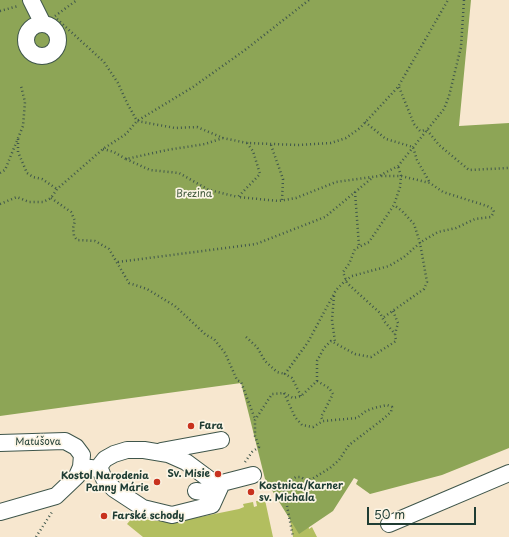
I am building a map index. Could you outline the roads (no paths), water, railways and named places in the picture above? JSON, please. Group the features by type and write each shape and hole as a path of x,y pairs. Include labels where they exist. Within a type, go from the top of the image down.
{"street":[{"path":"31,0 49,20"},
{"path":"220,488 212,505 172,515 143,508 114,489 104,479 100,469 104,459 127,450 156,451 221,440"},
{"name":"Matúšova","path":"0,443 65,441 76,447 82,455 81,467"},
{"path":"156,451 168,454 186,462 220,488"},
{"path":"0,512 56,496 77,476 81,467 100,469"},
{"path":"196,491 220,488 253,473"},
{"path":"389,524 509,473"}],"place":[{"name":"Fara","path":"191,426"},
{"name":"Sv. Misie","path":"218,474"},
{"name":"Kostol Narodenia Panny Márie","path":"157,482"},
{"name":"Kostnica/Karner sv. Michala","path":"251,492"},
{"name":"Farské schody","path":"104,516"}],"park label":[{"name":"Brezina","path":"194,194"}]}
